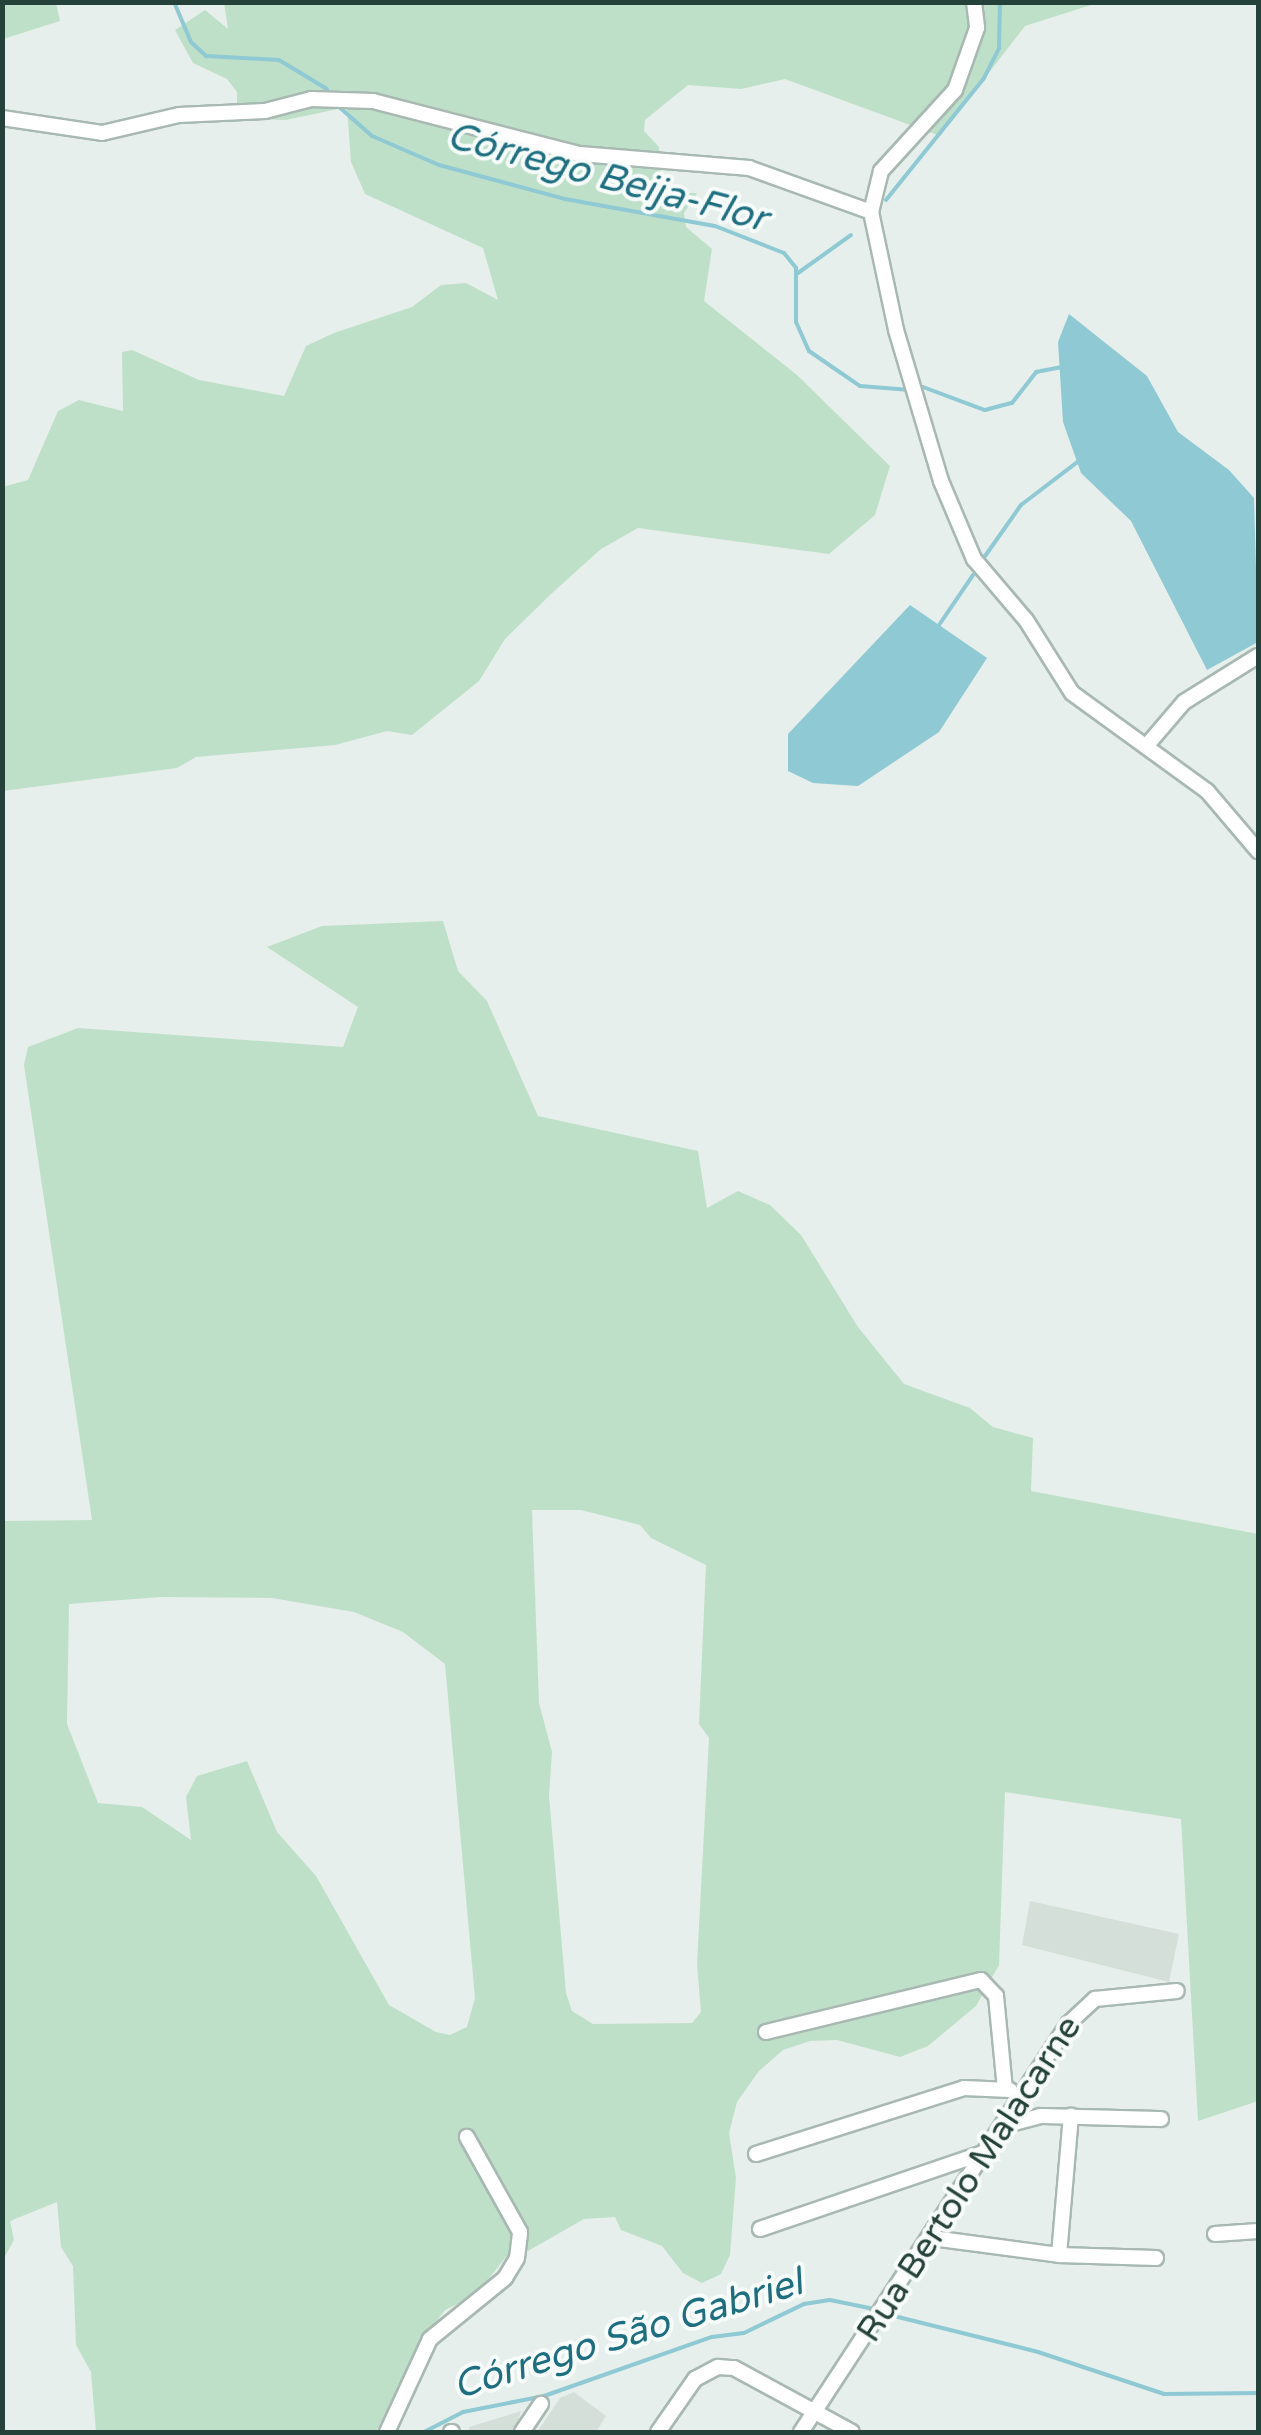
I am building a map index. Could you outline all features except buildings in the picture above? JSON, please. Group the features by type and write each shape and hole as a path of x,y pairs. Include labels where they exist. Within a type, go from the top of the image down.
{"street":[{"path":"974,2 977,28 955,90 881,171 872,212 896,330 941,481 974,558 1026,620 1072,693 1148,744 1208,791 1258,851"},
{"path":"2,118 102,132 179,114 266,110 311,99 373,101 580,154 749,168 872,212"},
{"path":"1148,744 1184,702 1258,656"},
{"path":"766,2032 981,1980 996,1996 1004,2089"},
{"name":"Rua Bertolo Malacarne","path":"802,2432 932,2238 1021,2093 1083,2006 1112,1994 1177,1991"},
{"path":"756,2154 964,2088 1021,2093"},
{"path":"1003,2126 1071,2116 1161,2119"},
{"path":"1059,2254 1071,2116"},
{"path":"388,2432 430,2339 504,2278 518,2258 520,2232 467,2137"},
{"path":"760,2229 984,2154"},
{"path":"1215,2234 1258,2230"},
{"path":"932,2238 1059,2254 1156,2258"},
{"path":"658,2432 694,2380 718,2367 734,2368 852,2432"},
{"path":"522,2432 540,2404"}],"shaded area":[{"path":"1030,1901 1179,1934 1169,1982 1022,1945"},
{"path":"574,2392 606,2416 596,2432 537,2432 560,2398"},
{"path":"521,2411 514,2432 469,2432 469,2427"}],"green space":[{"path":"3,2 56,3 60,21 3,39"},
{"path":"224,3 1097,3 1025,26 940,136 785,79 741,89 688,85 645,120 644,131 659,147 662,193 697,193 684,213 686,227 712,249 704,301 797,375 890,466 875,515 829,554 638,528 601,549 551,594 505,639 479,681 412,735 387,731 335,745 196,757 177,768 3,791 2,487 28,480 58,411 79,400 123,411 122,352 132,350 199,380 284,396 306,346 412,307 441,285 466,283 498,300 483,248 365,194 351,162 347,107 286,120 237,118 237,92 227,79 193,63 175,30 205,10 228,29"},
{"path":"443,921 458,971 487,1001 538,1116 698,1151 707,1208 738,1191 770,1205 801,1235 858,1327 904,1384 970,1408 993,1427 1033,1438 1031,1491 1258,1534 1258,2101 1198,2121 1181,1819 1005,1792 999,1965 976,2006 928,2046 900,2057 837,2040 810,2041 783,2050 759,2071 737,2102 729,2133 736,2178 730,2255 721,2274 702,2283 683,2273 662,2246 621,2230 615,2217 584,2219 521,2255 509,2253 476,2295 445,2310 417,2347 376,2432 96,2432 91,2372 76,2345 73,2266 61,2247 57,2202 10,2221 14,2240 3,2260 3,1521 92,1520 24,1065 28,1047 78,1028 343,1047 358,1007 267,947 322,926","holes":["532,1510 581,1510 640,1525 651,1538 706,1565 699,1724 709,1738 697,1964 701,2012 692,2023 593,2024 572,2011 566,1993 549,1796 552,1752 539,1703","161,1597 272,1598 354,1612 403,1632 445,1664 475,1998 467,2027 450,2035 436,2032 389,2005 316,1876 277,1832 247,1761 197,1776 186,1797 191,1840 142,1807 98,1803 67,1724 69,1604"]}],"water":[{"path":"1069,314 1147,376 1178,432 1229,470 1254,498 1258,642 1207,670 1131,521 1081,473 1063,422 1058,342"},
{"path":"910,605 987,658 939,732 858,786 813,783 788,771 788,734"}],"waterway":[{"name":"Córrego Beija-Flor","path":"174,2 191,42 206,56 279,60 327,89"},
{"path":"886,200 984,78 999,48 1000,2"},
{"name":"Córrego Beija-Flor","path":"338,106 372,136 439,165 565,199 715,226 784,253 796,268 796,322 809,351 860,386 910,390"},
{"path":"798,273 851,235"},
{"name":"Córrego Beija-Flor","path":"923,387 985,410 1012,403 1036,372 1061,367"},
{"path":"983,559 1021,505 1080,460"},
{"path":"937,628 973,575"},
{"name":"Córrego São Gabriel","path":"424,2432 463,2412 544,2396 712,2337 744,2333 804,2304 830,2300 874,2309"},
{"name":"Córrego São Gabriel","path":"882,2313 1038,2352 1164,2394 1258,2393"}]}
